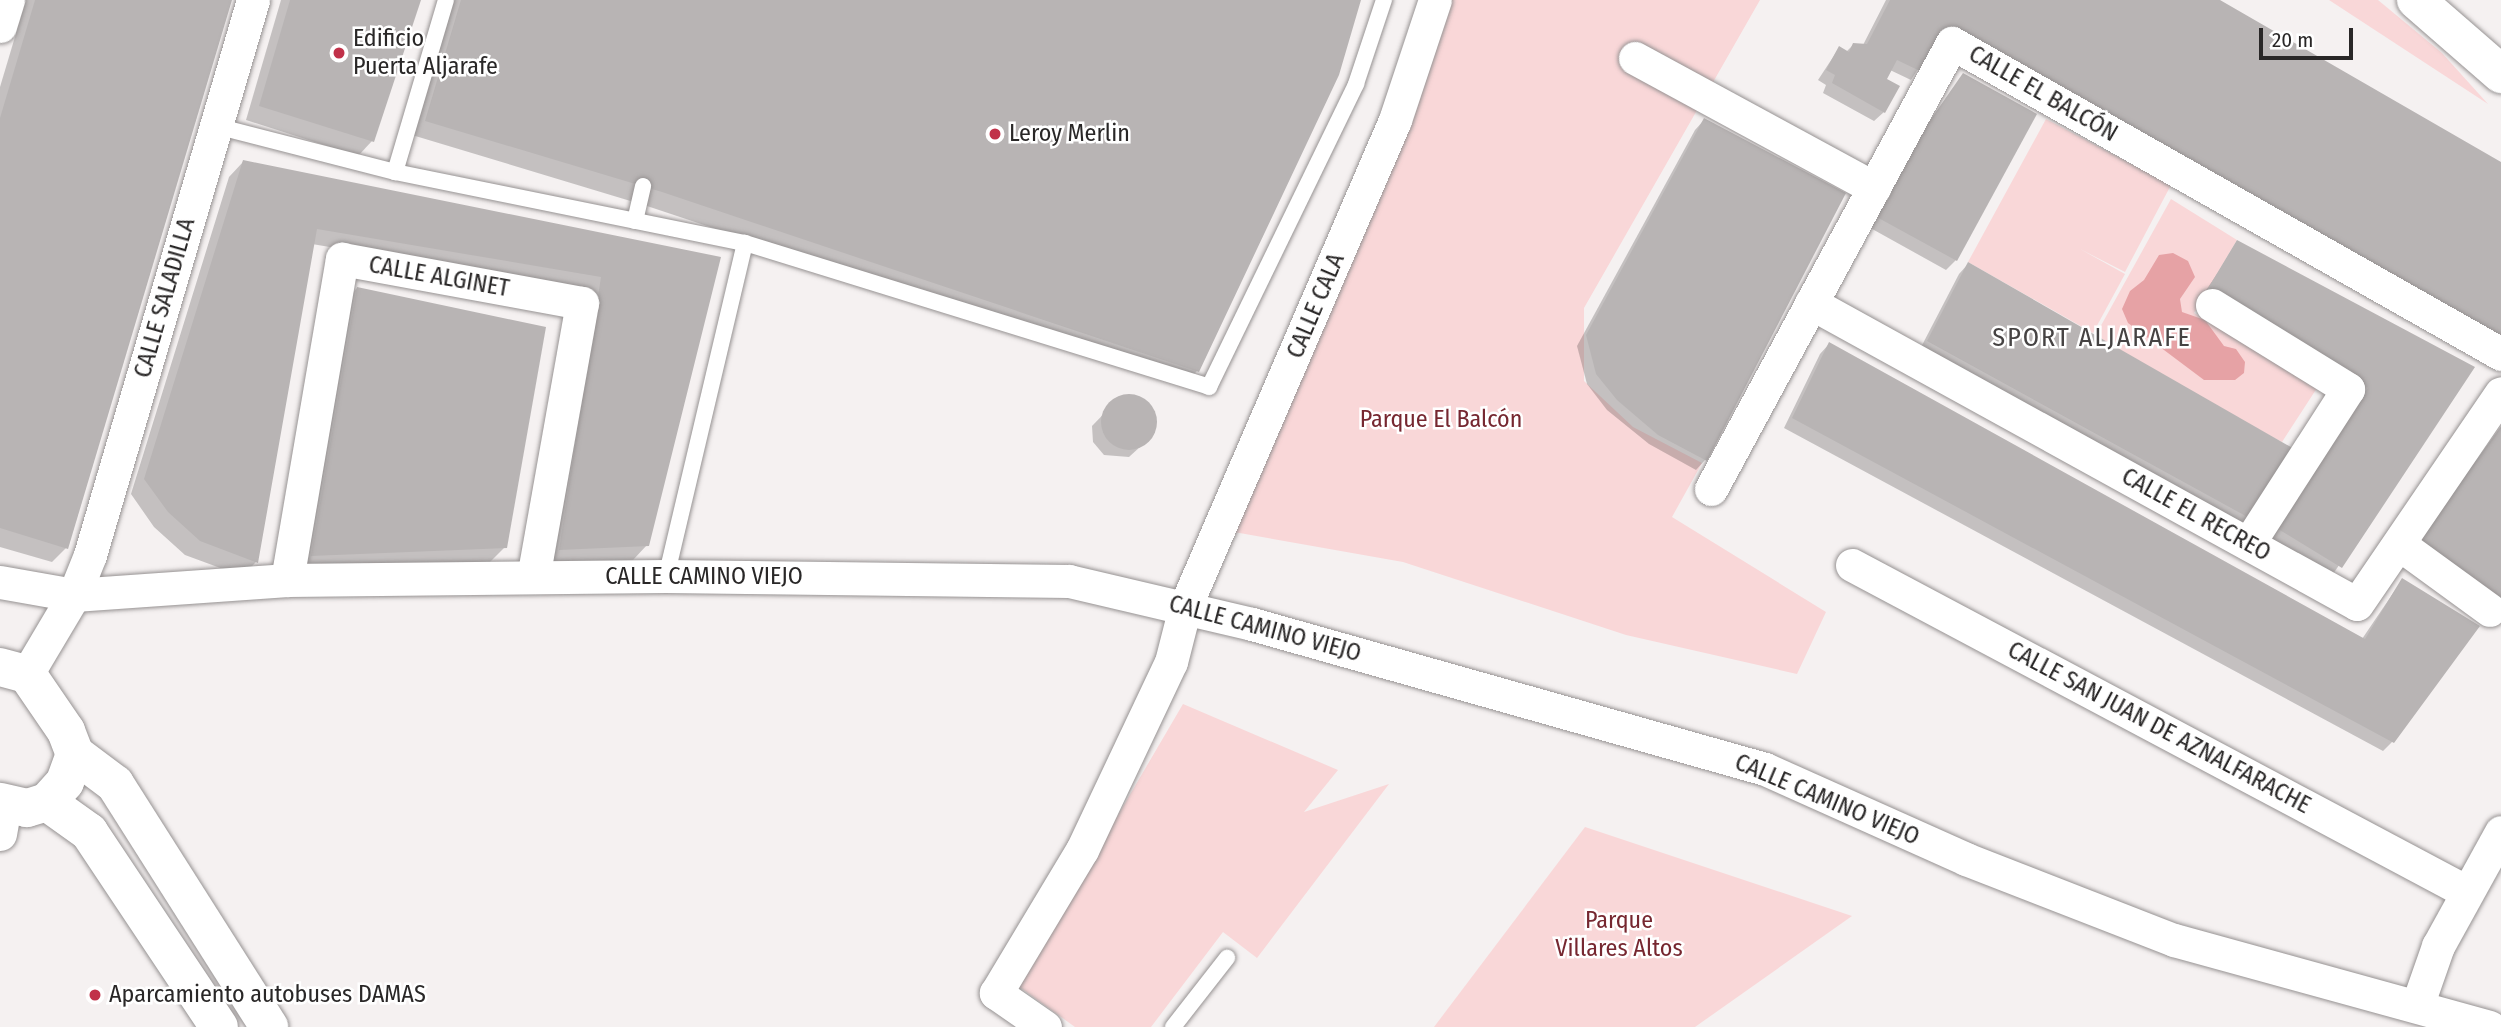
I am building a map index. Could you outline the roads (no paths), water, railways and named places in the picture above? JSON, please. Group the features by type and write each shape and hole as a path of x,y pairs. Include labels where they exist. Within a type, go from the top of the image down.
{"street":[{"path":"0,26 8,0"},
{"name":"CALLE SALADILLA","path":"74,595 90,555 253,0"},
{"name":"CALLE CALA","path":"1045,1027 996,993 1083,850 1171,662 1185,607 1395,120 1435,0"},
{"path":"2416,0 2501,75"},
{"name":"CALLE EL BALCÓN","path":"1711,489 1952,43 2501,354"},
{"path":"1635,58 1874,188"},
{"name":"CALLE ALGINET","path":"287,580 342,259 582,303 533,577"},
{"name":"CALLE EL RECREO","path":"1811,303 2357,604 2501,393"},
{"path":"2211,305 2348,390 2248,544"},
{"path":"2399,544 2490,610"},
{"name":"CALLE SAN JUAN DE AZNALFARACHE","path":"1852,565 2465,891"},
{"name":"CALLE CAMINO VIEJO","path":"0,582 74,595 287,580 666,576 1069,581 1185,607 1765,769 1966,859 2174,940 2489,1027"},
{"path":"74,595 13,670 66,731 75,754 115,784 269,1027"},
{"path":"2,814 47,802 65,782 75,754"},
{"path":"47,802 89,832 219,1027"},
{"path":"2417,1006 2438,946 2465,891 2499,840"}],"lane":[{"path":"395,172 446,0"},
{"path":"216,126 395,172 745,243 1209,387 1356,84 1384,0"},
{"path":"635,221 643,186"},
{"path":"666,576 745,243"},
{"path":"1174,1027 1227,958"}],"place":[{"name":"Edificio Puerta Aljarafe","path":"339,53"},
{"name":"Leroy Merlin","path":"995,134"},
{"name":"Aparcamiento autobuses DAMAS","path":"95,995"}],"district":[{"name":"SPORT ALJARAFE","path":"2092,338"}],"park label":[{"name":"Parque El Balcón","path":"1441,420"},
{"name":"Parque Villares Altos","path":"1619,935"}]}
